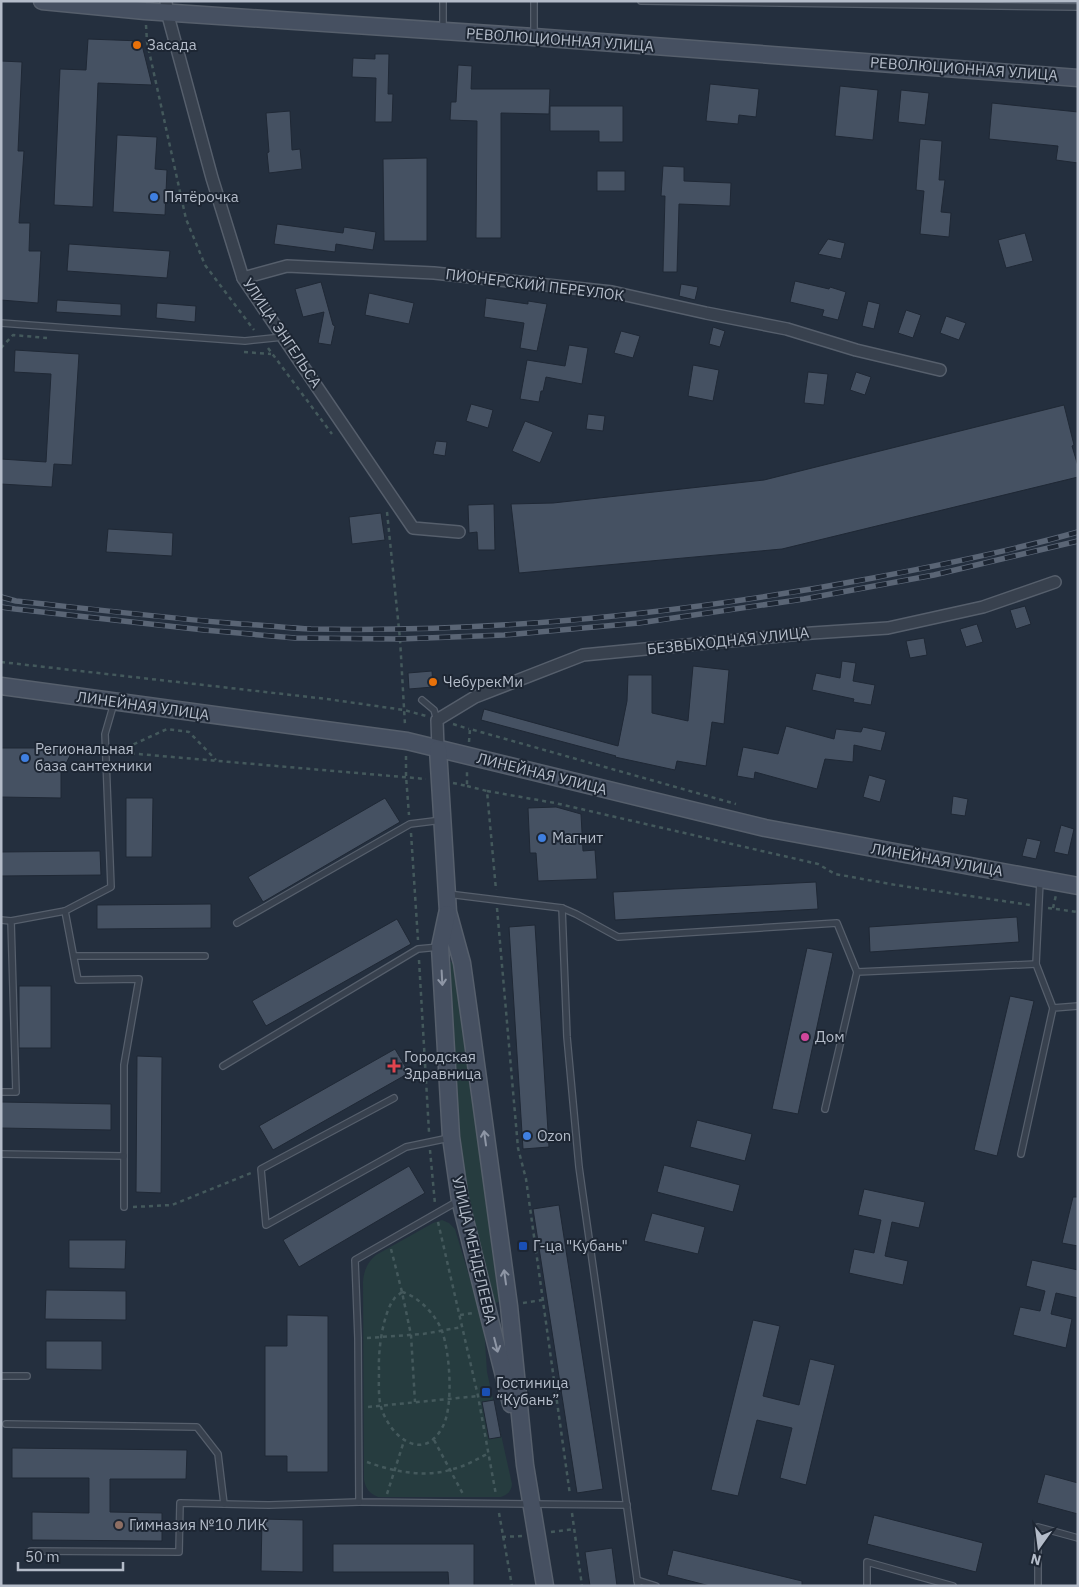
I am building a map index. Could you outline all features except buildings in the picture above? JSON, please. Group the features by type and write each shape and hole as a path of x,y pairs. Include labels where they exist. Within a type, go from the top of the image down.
{"main road":[{"name":"РЕВОЛЮЦИОННАЯ УЛИЦА","path":"42,1 166,7 443,32 534,37 1078,78"},
{"name":"ЛИНЕЙНАЯ УЛИЦА","path":"1,686 407,741 765,828 1077,883"},
{"name":"УЛИЦА МЕНДЕЛЕЕВА","path":"438,748 448,912 462,963 470,1020 509,1306 525,1465"},
{"name":"УЛИЦА МЕНДЕЛЕЕВА","path":"448,912 440,947 451,1137 460,1200 525,1465 545,1586"}],"street":[{"name":"УЛИЦА ЭНГЕЛЬСА","path":"166,7 212,178 243,278 413,528 459,532"},
{"name":"ПИОНЕРСКИЙ ПЕРЕУЛОК","path":"243,278 287,266 434,273 612,292 787,329 856,350 940,370"},
{"name":"БЕЗВЫХОДНАЯ УЛИЦА","path":"438,720 475,697 583,656 812,633 888,628 983,607 1055,582"},
{"path":"438,720 438,748"}],"lane":[{"path":"443,1 443,32"},
{"path":"534,1 534,37"},
{"path":"641,1 1078,7"},
{"path":"1,323 245,341 283,337"},
{"path":"422,700 434,710 438,720"},
{"path":"1,920 11,921 65,911 111,887 105,734 115,702"},
{"path":"237,923 410,824 442,820"},
{"path":"1020,1154 1053,1008 1036,964 1040,878"},
{"path":"446,894 562,908 618,937 837,923 857,972 825,1109"},
{"path":"562,908 567,1037 580,1167 637,1583 656,1586"},
{"path":"65,911 78,980 139,979 124,1065 124,1207"},
{"path":"1,1092 16,1092 11,921"},
{"path":"223,1066 418,949 440,947"},
{"path":"74,956 205,956"},
{"path":"857,972 1036,964"},
{"path":"1053,1008 1078,1006"},
{"path":"394,1098 261,1169 266,1225 406,1147 451,1137"},
{"path":"1,1154 124,1156"},
{"path":"360,1502 355,1260 460,1200"},
{"path":"1,1376 27,1376"},
{"path":"6,1424 197,1427 218,1454 224,1504"},
{"path":"31,1551 179,1552 180,1504 268,1505 360,1502 467,1502 627,1505"},
{"path":"1038,1586 1038,1527 1078,1538"},
{"path":"868,1586 867,1562 953,1586"}],"path":[{"path":"147,42 186,219 205,265 333,435"},
{"path":"1,348 13,335 53,338"},
{"path":"242,352 272,354"},
{"path":"1,662 327,699 404,710 400,639 386,508"},
{"path":"118,752 167,729 189,732 216,760"},
{"path":"106,751 406,776"},
{"path":"467,786 556,803 818,864 835,874 896,886 1078,912"},
{"path":"487,791 518,1148 526,1179 582,1586"},
{"path":"124,1207 172,1205 261,1169"},
{"path":"389,1240 411,1335 415,1402"},
{"path":"402,1292 411,1294 424,1305 442,1331 448,1366 450,1398 443,1428 434,1440 422,1445 404,1441 387,1421 381,1406 379,1368 381,1337 393,1300 402,1292"},
{"path":"358,1338 411,1335 462,1327"},
{"path":"358,1408 478,1396"},
{"path":"434,1440 467,1502"},
{"path":"385,1502 404,1441"},
{"path":"359,1459 395,1470 424,1472 451,1470 464,1466 490,1452"}],"green space":[{"path":"450,962 453,962 455,966 499,1302 494,1303 462,1181 448,965"},
{"path":"442,1220 449,1223 455,1229 484,1326 487,1372 512,1487 506,1495 501,1497 378,1497 368,1490 364,1480 364,1274 368,1264 376,1255 433,1223"}],"railway":[{"path":"1,597 16,601 157,616 311,629 452,628 523,624 663,611 803,590 950,563 1078,532"},
{"path":"1,607 204,630 295,638 400,639 504,635 639,623 804,599 934,575 1078,541"}],"place":[{"name":"Засада","path":"137,45"},
{"name":"Пятёрочка","path":"154,197"},
{"name":"ЧебурекМи","path":"433,682"},
{"name":"Региональная база сантехники","path":"25,758"},
{"name":"Магнит","path":"542,838"},
{"name":"Дом","path":"805,1037"},
{"name":"Городская Здравница","path":"394,1066"},
{"name":"Ozon","path":"527,1136"},
{"name":"Г-ца \"Кубань\"","path":"523,1246"},
{"name":"Гостиница “Кубань”","path":"486,1392"},
{"name":"Гимназия №10 ЛИК","path":"119,1525"}]}
